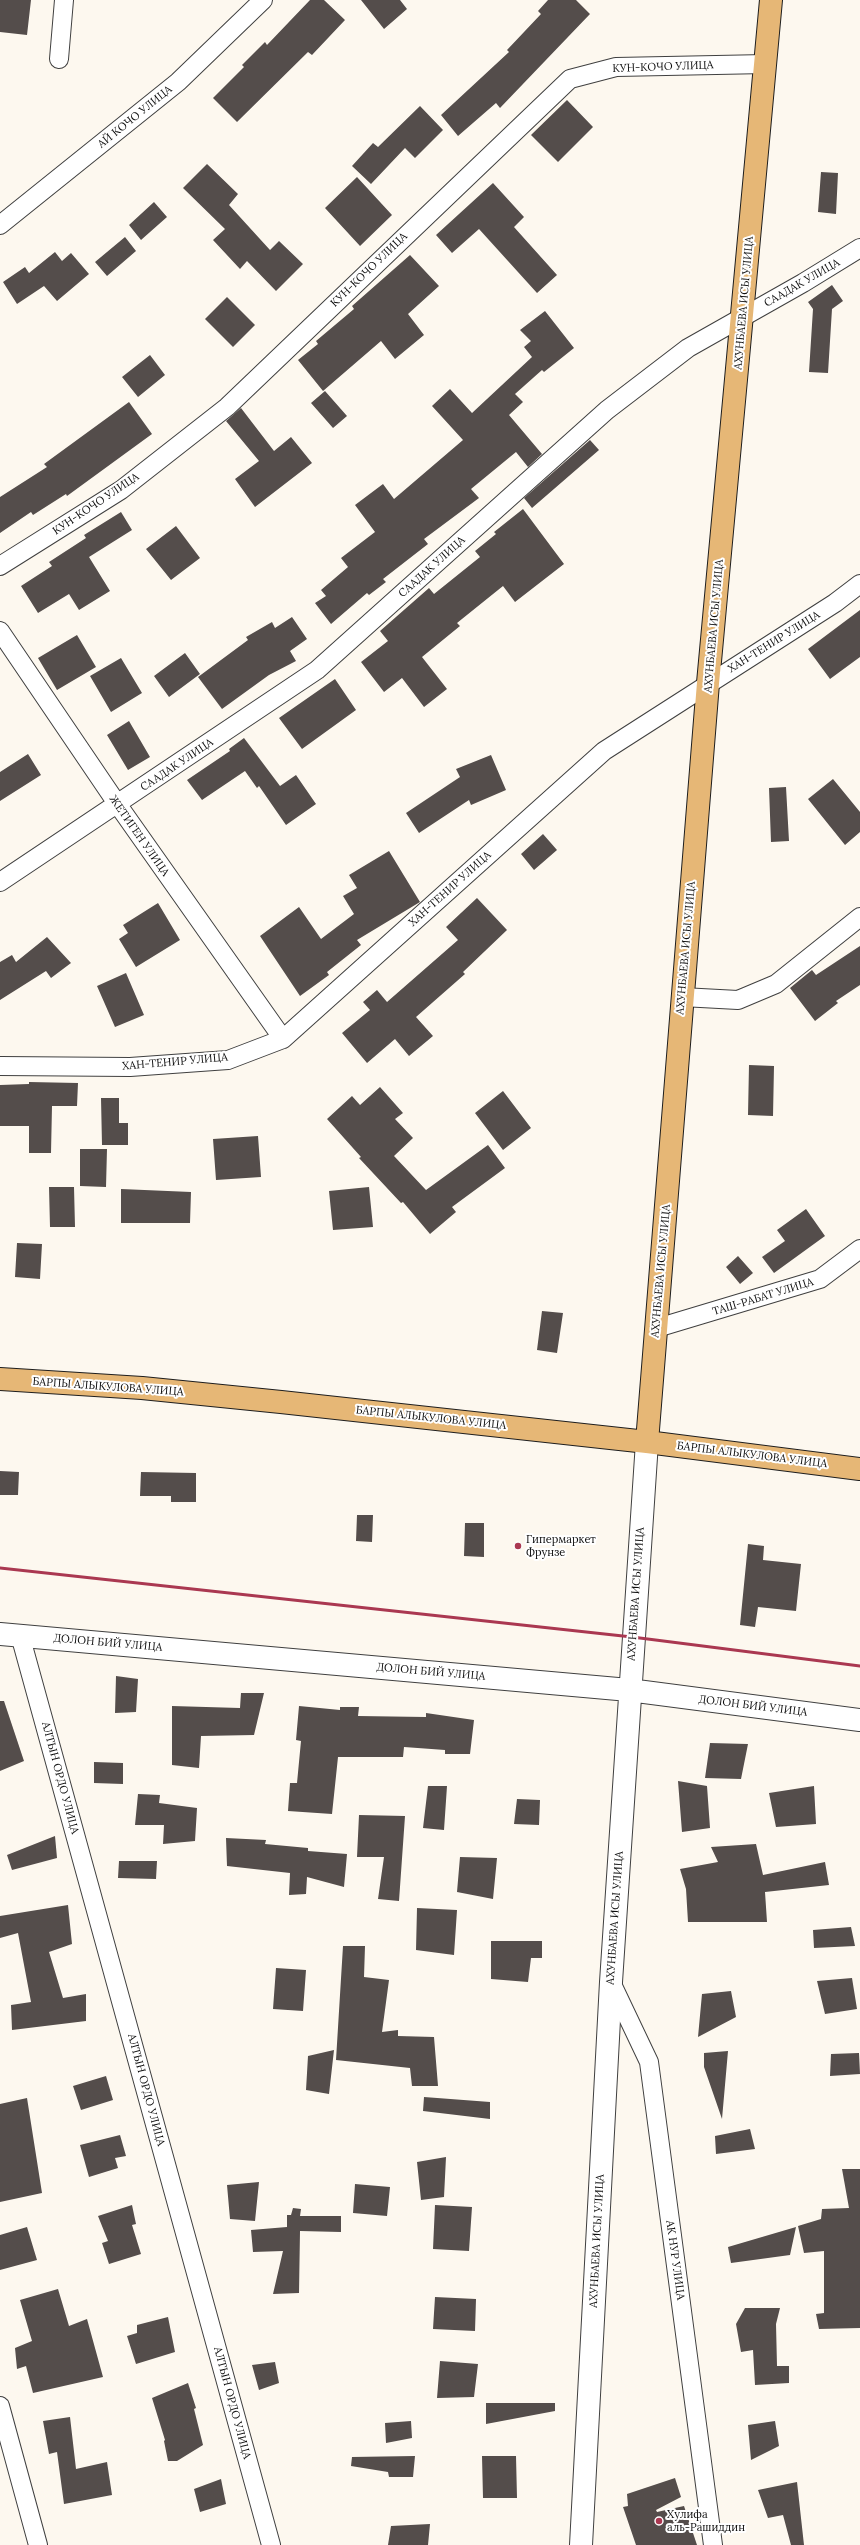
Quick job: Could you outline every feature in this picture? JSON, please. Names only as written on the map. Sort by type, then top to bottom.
[{"type":"main road","name":"АХУНБАЕВА ИСЫ УЛИЦА","points":[[647,1442],[708,683],[743,318],[771,0]]},
{"type":"main road","name":"БАРПЫ АЛЫКУЛОВА УЛИЦА","points":[[0,1379],[196,1393],[647,1442],[860,1469]]},
{"type":"street","points":[[59,59],[64,0]]},
{"type":"street","name":"АЙ КОЧО УЛИЦА","points":[[0,225],[178,82],[263,0]]},
{"type":"street","name":"КУН-КОЧО УЛИЦА","points":[[0,566],[121,490],[227,407],[570,79],[616,67],[766,64]]},
{"type":"street","name":"СААДАК УЛИЦА","points":[[0,882],[118,805],[316,670],[607,410],[688,348],[743,318],[860,248]]},
{"type":"street","name":"ХАН-ТЕНИР УЛИЦА","points":[[0,1066],[130,1067],[228,1060],[283,1039],[604,751],[835,603],[860,584]]},
{"type":"street","name":"ЖЕТИГЕН УЛИЦА","points":[[0,631],[118,805],[283,1039]]},
{"type":"street","points":[[682,997],[738,1000],[776,984],[860,917]]},
{"type":"street","name":"ТАШ-РАБАТ УЛИЦА","points":[[657,1328],[820,1279],[860,1248]]},
{"type":"street","name":"АХУНБАЕВА ИСЫ УЛИЦА","points":[[581,2545],[611,1982],[629,1690],[647,1442]]},
{"type":"street","name":"ДОЛОН БИЙ УЛИЦА","points":[[10,1635],[629,1690],[860,1720]]},
{"type":"street","name":"АЛТЫН ОРДО УЛИЦА","points":[[10,1635],[271,2545]]},
{"type":"street","name":"АК НУР УЛИЦА","points":[[611,1982],[649,2062],[713,2545]]},
{"type":"street","points":[[0,2406],[38,2545]]},
{"type":"building","points":[[0,0],[31,0],[27,35],[0,32]]},
{"type":"building","points":[[310,0],[324,0],[345,20],[312,55],[308,52],[237,122],[213,98],[244,67],[242,65],[265,42],[267,45]]},
{"type":"building","points":[[361,0],[400,0],[407,9],[384,29]]},
{"type":"building","points":[[548,0],[576,0],[590,14],[500,108],[496,103],[458,136],[441,115],[509,52],[507,50],[541,14],[538,11]]},
{"type":"building","points":[[567,100],[593,127],[558,162],[531,135]]},
{"type":"building","points":[[420,106],[443,130],[415,158],[405,148],[371,184],[352,166],[373,143],[378,147]]},
{"type":"building","points":[[207,164],[238,194],[229,205],[270,250],[279,241],[303,264],[276,291],[247,261],[240,269],[213,240],[225,229],[183,188]]},
{"type":"building","points":[[821,172],[838,173],[836,214],[818,212]]},
{"type":"building","points":[[357,177],[392,215],[360,246],[325,208]]},
{"type":"building","points":[[493,183],[524,217],[514,227],[557,275],[537,293],[479,229],[452,253],[436,235]]},
{"type":"building","points":[[154,202],[167,217],[141,240],[129,225]]},
{"type":"building","points":[[125,237],[136,251],[107,276],[95,262]]},
{"type":"building","points":[[55,252],[62,261],[71,253],[89,274],[57,301],[44,286],[17,304],[3,282],[25,267],[29,273]]},
{"type":"building","points":[[410,255],[439,286],[408,314],[424,335],[395,359],[381,341],[323,391],[298,360],[318,344],[316,341],[354,309],[352,306]]},
{"type":"building","points":[[832,285],[843,301],[832,309],[828,373],[809,372],[813,309],[808,302]]},
{"type":"building","points":[[227,297],[255,325],[233,347],[205,319]]},
{"type":"building","points":[[545,311],[574,348],[544,372],[542,370],[515,394],[523,402],[509,415],[542,454],[528,467],[516,452],[471,489],[479,498],[424,539],[428,544],[383,579],[386,582],[369,595],[367,593],[331,624],[315,603],[326,596],[321,590],[348,567],[341,558],[375,532],[355,505],[383,484],[394,499],[463,440],[432,406],[450,389],[472,413],[532,357],[524,347],[531,341],[520,330]]},
{"type":"building","points":[[150,355],[165,375],[138,397],[122,377]]},
{"type":"building","points":[[325,391],[347,416],[333,428],[311,403]]},
{"type":"building","points":[[129,402],[152,434],[67,496],[66,494],[33,515],[31,512],[0,533],[0,497],[47,467],[44,464]]},
{"type":"building","points":[[241,408],[274,451],[291,437],[312,463],[255,507],[235,479],[259,461],[226,421]]},
{"type":"building","points":[[590,440],[599,450],[532,508],[524,498]]},
{"type":"building","points":[[523,509],[564,564],[515,602],[503,586],[457,623],[460,626],[422,657],[447,689],[424,707],[402,678],[384,692],[361,662],[388,641],[380,631],[429,588],[434,594],[480,557],[475,551],[496,534],[494,532]]},
{"type":"building","points":[[121,512],[132,530],[89,557],[110,591],[79,610],[69,594],[38,613],[21,586],[52,566],[49,562],[86,538],[84,535]]},
{"type":"building","points":[[176,526],[200,558],[171,580],[146,549]]},
{"type":"building","points":[[860,610],[860,657],[830,679],[808,649]]},
{"type":"building","points":[[292,617],[307,639],[290,651],[296,661],[269,675],[222,709],[198,677],[248,640],[246,637],[272,622],[275,628]]},
{"type":"building","points":[[77,635],[96,667],[57,690],[38,658]]},
{"type":"building","points":[[185,653],[200,674],[169,697],[154,676]]},
{"type":"building","points":[[121,658],[142,693],[111,712],[90,676]]},
{"type":"building","points":[[335,679],[356,710],[302,749],[279,718]]},
{"type":"building","points":[[129,721],[150,757],[128,770],[107,735]]},
{"type":"building","points":[[244,738],[280,786],[296,775],[316,804],[286,825],[259,786],[257,788],[245,771],[202,800],[187,780],[230,751],[229,749]]},
{"type":"building","points":[[28,754],[41,775],[0,801],[0,772]]},
{"type":"building","points":[[491,755],[506,790],[471,805],[469,800],[419,833],[406,813],[460,777],[456,769]]},
{"type":"building","points":[[833,779],[860,812],[860,832],[845,845],[808,799]]},
{"type":"building","points":[[786,787],[789,841],[771,842],[769,788]]},
{"type":"building","points":[[543,834],[557,850],[534,870],[521,854]]},
{"type":"building","points":[[389,851],[420,902],[357,940],[361,945],[327,972],[329,975],[300,996],[260,936],[299,907],[321,939],[354,914],[343,896],[357,888],[349,875]]},
{"type":"building","points":[[477,898],[507,930],[463,972],[465,974],[416,1017],[433,1036],[409,1056],[395,1039],[367,1063],[342,1033],[370,1010],[363,1002],[377,990],[387,1002],[458,940],[446,927]]},
{"type":"building","points":[[158,903],[180,940],[136,967],[119,939],[128,933],[123,925]]},
{"type":"building","points":[[47,937],[71,963],[51,978],[46,971],[0,1000],[0,962],[12,955],[16,962]]},
{"type":"building","points":[[860,946],[860,985],[836,1001],[838,1003],[815,1021],[790,988],[812,970],[816,975]]},
{"type":"building","points":[[126,973],[144,1015],[115,1027],[97,986]]},
{"type":"building","points":[[749,1065],[774,1066],[773,1116],[748,1115]]},
{"type":"building","points":[[29,1082],[78,1083],[77,1106],[52,1106],[51,1153],[29,1153],[29,1126],[0,1126],[0,1085],[29,1084]]},
{"type":"building","points":[[380,1087],[403,1113],[395,1119],[413,1138],[394,1156],[426,1190],[488,1145],[505,1168],[452,1207],[456,1212],[430,1234],[403,1202],[401,1203],[359,1158],[361,1157],[327,1119],[352,1096],[360,1105]]},
{"type":"building","points":[[503,1091],[531,1128],[503,1150],[475,1113]]},
{"type":"building","points":[[101,1098],[119,1098],[119,1123],[128,1123],[128,1145],[102,1145]]},
{"type":"building","points":[[258,1136],[261,1177],[216,1180],[213,1139]]},
{"type":"building","points":[[80,1149],[107,1149],[106,1187],[80,1186]]},
{"type":"building","points":[[49,1187],[74,1187],[75,1227],[50,1227]]},
{"type":"building","points":[[369,1187],[373,1227],[333,1230],[329,1191]]},
{"type":"building","points":[[121,1189],[191,1192],[190,1223],[121,1223]]},
{"type":"building","points":[[806,1209],[825,1236],[774,1273],[762,1257],[785,1241],[777,1230]]},
{"type":"building","points":[[17,1243],[42,1244],[40,1279],[15,1277]]},
{"type":"building","points":[[738,1256],[753,1273],[740,1284],[726,1267]]},
{"type":"building","points":[[542,1311],[563,1313],[557,1353],[537,1350]]},
{"type":"building","points":[[0,1471],[19,1472],[18,1495],[0,1495]]},
{"type":"building","points":[[141,1472],[196,1473],[196,1502],[171,1502],[171,1496],[140,1496]]},
{"type":"building","points":[[357,1515],[373,1515],[372,1542],[356,1541]]},
{"type":"building","points":[[465,1523],[484,1523],[484,1557],[464,1556]]},
{"type":"building","points":[[748,1544],[764,1546],[763,1560],[801,1564],[796,1611],[758,1607],[755,1627],[740,1625]]},
{"type":"building","points":[[116,1676],[138,1679],[136,1712],[115,1713]]},
{"type":"building","points":[[241,1693],[264,1693],[254,1735],[201,1736],[199,1768],[172,1765],[172,1706],[240,1708]]},
{"type":"building","points":[[0,1701],[4,1701],[24,1761],[0,1771]]},
{"type":"building","points":[[299,1706],[340,1710],[340,1707],[359,1707],[358,1716],[426,1717],[426,1713],[474,1720],[470,1754],[445,1754],[445,1750],[404,1747],[403,1757],[338,1757],[332,1814],[288,1811],[290,1783],[297,1783],[301,1741],[296,1740]]},
{"type":"building","points":[[710,1743],[748,1744],[741,1779],[705,1778]]},
{"type":"building","points":[[94,1762],[123,1763],[123,1784],[94,1783]]},
{"type":"building","points":[[678,1781],[707,1786],[710,1828],[682,1832]]},
{"type":"building","points":[[428,1786],[447,1786],[444,1830],[423,1828]]},
{"type":"building","points":[[814,1786],[816,1824],[776,1827],[769,1793]]},
{"type":"building","points":[[138,1794],[160,1795],[159,1803],[197,1808],[195,1841],[163,1844],[164,1825],[135,1825]]},
{"type":"building","points":[[517,1799],[540,1800],[539,1825],[514,1824]]},
{"type":"building","points":[[359,1815],[405,1816],[399,1901],[378,1899],[384,1857],[357,1857]]},
{"type":"building","points":[[55,1836],[57,1858],[12,1870],[7,1855]]},
{"type":"building","points":[[226,1838],[266,1840],[265,1844],[308,1848],[308,1851],[347,1854],[344,1887],[307,1877],[306,1894],[289,1895],[290,1873],[227,1866]]},
{"type":"building","points":[[756,1844],[763,1875],[825,1862],[829,1885],[765,1892],[767,1922],[688,1922],[686,1889],[680,1869],[718,1862],[711,1847]]},
{"type":"building","points":[[460,1857],[497,1858],[493,1899],[457,1892]]},
{"type":"building","points":[[119,1861],[157,1861],[156,1879],[118,1878]]},
{"type":"building","points":[[68,1905],[72,1944],[49,1952],[63,1998],[86,1994],[86,2021],[12,2030],[11,2005],[31,2002],[18,1933],[0,1938],[0,1916]]},
{"type":"building","points":[[417,1908],[457,1910],[454,1955],[416,1950]]},
{"type":"building","points":[[851,1927],[855,1946],[814,1948],[813,1930]]},
{"type":"building","points":[[491,1941],[542,1941],[542,1958],[531,1958],[528,1982],[491,1979]]},
{"type":"building","points":[[343,1946],[365,1946],[364,1977],[389,1980],[382,2032],[398,2030],[398,2036],[434,2037],[438,2086],[412,2086],[410,2068],[336,2060]]},
{"type":"building","points":[[276,1968],[306,1970],[303,2011],[273,2009]]},
{"type":"building","points":[[852,1978],[857,2009],[825,2014],[817,1981]]},
{"type":"building","points":[[731,1991],[736,2017],[698,2037],[702,1994]]},
{"type":"building","points":[[334,2050],[329,2094],[306,2090],[308,2056]]},
{"type":"building","points":[[728,2051],[722,2119],[704,2067],[704,2053]]},
{"type":"building","points":[[859,2053],[860,2074],[830,2076],[831,2054]]},
{"type":"building","points":[[106,2076],[113,2100],[81,2110],[73,2086]]},
{"type":"building","points":[[424,2097],[490,2102],[490,2119],[423,2111]]},
{"type":"building","points":[[27,2098],[42,2193],[0,2202],[0,2104]]},
{"type":"building","points":[[750,2129],[755,2149],[716,2154],[715,2136]]},
{"type":"building","points":[[120,2135],[126,2156],[115,2158],[118,2168],[89,2177],[80,2145]]},
{"type":"building","points":[[446,2157],[444,2197],[421,2200],[417,2162]]},
{"type":"building","points":[[842,2169],[860,2169],[860,2328],[819,2329],[816,2314],[824,2313],[824,2251],[804,2253],[798,2226],[821,2219],[822,2209],[849,2208]]},
{"type":"building","points":[[259,2182],[255,2221],[230,2219],[227,2185]]},
{"type":"building","points":[[355,2184],[390,2187],[387,2216],[353,2213]]},
{"type":"building","points":[[132,2205],[136,2224],[132,2225],[141,2254],[109,2264],[102,2243],[108,2241],[98,2216]]},
{"type":"building","points":[[435,2205],[472,2207],[469,2251],[433,2249]]},
{"type":"building","points":[[293,2208],[301,2209],[300,2216],[341,2216],[341,2232],[300,2231],[299,2293],[273,2294],[283,2251],[253,2252],[251,2230],[287,2227],[287,2215],[291,2215]]},
{"type":"building","points":[[27,2227],[37,2260],[0,2270],[0,2235]]},
{"type":"building","points":[[796,2227],[790,2255],[731,2263],[728,2247]]},
{"type":"building","points":[[58,2289],[69,2326],[87,2319],[103,2377],[33,2393],[26,2366],[17,2369],[15,2348],[32,2341],[20,2300]]},
{"type":"building","points":[[435,2297],[476,2299],[475,2331],[433,2329]]},
{"type":"building","points":[[745,2308],[780,2308],[776,2324],[777,2366],[789,2366],[789,2383],[755,2385],[753,2350],[741,2352],[736,2324]]},
{"type":"building","points":[[168,2317],[175,2352],[136,2364],[127,2336],[137,2333],[137,2325]]},
{"type":"building","points":[[440,2361],[478,2364],[474,2397],[437,2398]]},
{"type":"building","points":[[275,2362],[279,2383],[259,2390],[252,2365]]},
{"type":"building","points":[[188,2383],[196,2408],[194,2409],[203,2445],[177,2461],[168,2461],[165,2440],[152,2398]]},
{"type":"building","points":[[486,2403],[555,2403],[555,2411],[486,2424]]},
{"type":"building","points":[[70,2417],[76,2469],[107,2462],[112,2495],[64,2504],[57,2452],[49,2454],[43,2421]]},
{"type":"building","points":[[411,2421],[412,2438],[386,2443],[385,2423]]},
{"type":"building","points":[[775,2421],[779,2446],[751,2460],[748,2425]]},
{"type":"building","points":[[415,2456],[413,2477],[389,2477],[388,2472],[351,2466],[352,2457]]},
{"type":"building","points":[[482,2456],[516,2456],[517,2498],[483,2498]]},
{"type":"building","name":"Хулифа аль-Рашиддин","points":[[675,2478],[681,2497],[656,2510],[657,2512],[684,2506],[697,2545],[636,2545],[623,2507],[628,2506],[627,2494]]},
{"type":"building","points":[[221,2479],[226,2504],[200,2512],[194,2489]]},
{"type":"building","points":[[797,2482],[804,2545],[791,2545],[783,2515],[768,2518],[758,2490]]},
{"type":"building","points":[[430,2524],[428,2545],[388,2545],[391,2526]]},
{"type":"railway","points":[[0,1568],[632,1637],[860,1666]]},
{"type":"place","name":"Гипермаркет Фрунзе","points":[[518,1546]]},
{"type":"place","name":"Хулифа аль-Рашиддин","points":[[659,2521]]}]
